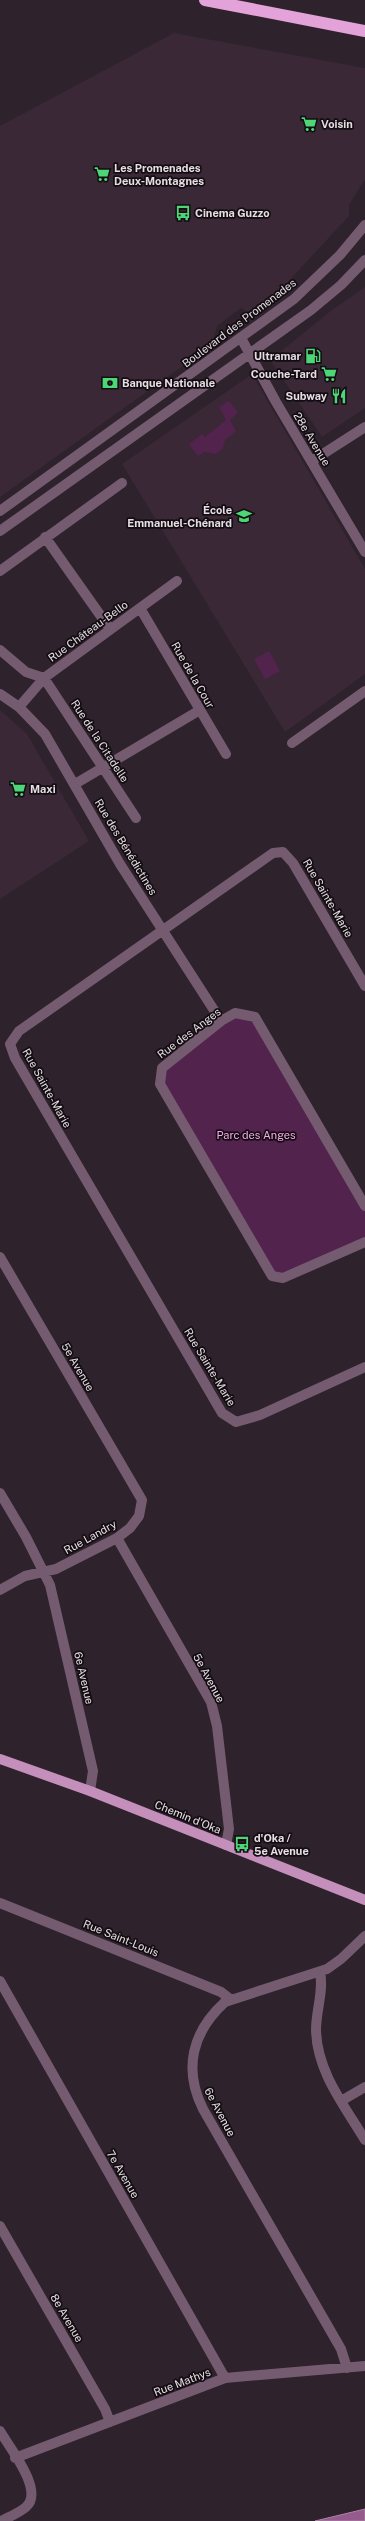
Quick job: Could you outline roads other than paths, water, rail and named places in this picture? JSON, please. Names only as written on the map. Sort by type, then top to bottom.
[{"type":"highway","points":[[205,0],[365,31]]},
{"type":"main road","name":"Chemin d'Oka","points":[[0,1759],[90,1791],[365,1900]]},
{"type":"street","name":"Boulevard des Promenades","points":[[0,511],[294,299],[340,255],[365,226]]},
{"type":"street","points":[[0,531],[322,302],[365,260]]},
{"type":"street","name":"28e Avenue","points":[[241,338],[365,552]]},
{"type":"street","points":[[312,461],[365,426]]},
{"type":"street","points":[[0,571],[45,537],[122,483]]},
{"type":"street","points":[[45,537],[110,629]]},
{"type":"street","name":"Rue Château-Bello","points":[[19,707],[44,678],[177,581]]},
{"type":"street","name":"Rue de la Cour","points":[[140,608],[226,754]]},
{"type":"street","points":[[0,650],[26,672],[44,678]]},
{"type":"street","name":"Rue de la Citadelle","points":[[44,678],[136,818]]},
{"type":"street","points":[[292,743],[365,691]]},
{"type":"street","name":"Rue des Bénédictines","points":[[0,694],[19,707],[45,734],[120,864],[162,931],[222,1021]]},
{"type":"street","points":[[75,784],[200,710]]},
{"type":"street","name":"Rue Sainte-Marie","points":[[365,986],[293,863],[283,852],[273,853],[19,1031],[10,1044],[15,1058],[222,1413],[236,1422],[260,1415],[365,1367]]},
{"type":"street","name":"Rue des Anges","points":[[365,1206],[254,1017],[235,1013],[222,1021],[162,1068],[160,1084],[272,1276],[284,1278],[365,1242]]},
{"type":"street","name":"5e Avenue","points":[[0,1257],[136,1490]]},
{"type":"street","name":"Rue Landry","points":[[43,1571],[56,1569],[117,1538],[130,1528],[140,1516],[142,1500],[136,1490]]},
{"type":"street","name":"6e Avenue","points":[[0,1493],[50,1585],[93,1771],[90,1791]]},
{"type":"street","name":"5e Avenue","points":[[117,1538],[211,1702],[217,1726],[229,1829],[226,1845]]},
{"type":"street","points":[[0,1590],[26,1576],[43,1571]]},
{"type":"street","name":"Rue Saint-Louis","points":[[0,1903],[222,1992],[230,1999]]},
{"type":"street","name":"6e Avenue","points":[[347,2368],[342,2349],[202,2109],[195,2092],[191,2068],[197,2042],[213,2015],[230,1999],[320,1972],[341,1959],[365,1936]]},
{"type":"street","points":[[320,1972],[321,1984],[316,2017],[317,2046],[324,2072],[365,2140]]},
{"type":"street","name":"7e Avenue","points":[[0,1981],[225,2378]]},
{"type":"street","points":[[341,2101],[365,2087]]},
{"type":"street","name":"8e Avenue","points":[[0,2226],[105,2409],[110,2422]]},
{"type":"street","name":"Rue Mathys","points":[[16,2458],[225,2378],[365,2366]]},
{"type":"street","points":[[0,2431],[30,2481],[32,2494],[26,2507],[1,2521]]},
{"type":"place","name":"Voisin","points":[[309,124]]},
{"type":"place","name":"Les Promenades Deux-Montagnes","points":[[102,174]]},
{"type":"place","name":"Cinema Guzzo","points":[[183,213]]},
{"type":"place","name":"Ultramar","points":[[313,356]]},
{"type":"place","name":"Couche-Tard","points":[[329,374]]},
{"type":"place","name":"Banque Nationale","points":[[110,383]]},
{"type":"place","name":"Subway","points":[[339,396]]},
{"type":"place","name":"École Emmanuel-Chénard","points":[[244,516]]},
{"type":"place","name":"Maxi","points":[[18,789]]},
{"type":"place","name":"d'Oka / 5e Avenue","points":[[242,1844]]},
{"type":"park label","name":"Parc des Anges","points":[[256,1135]]}]
